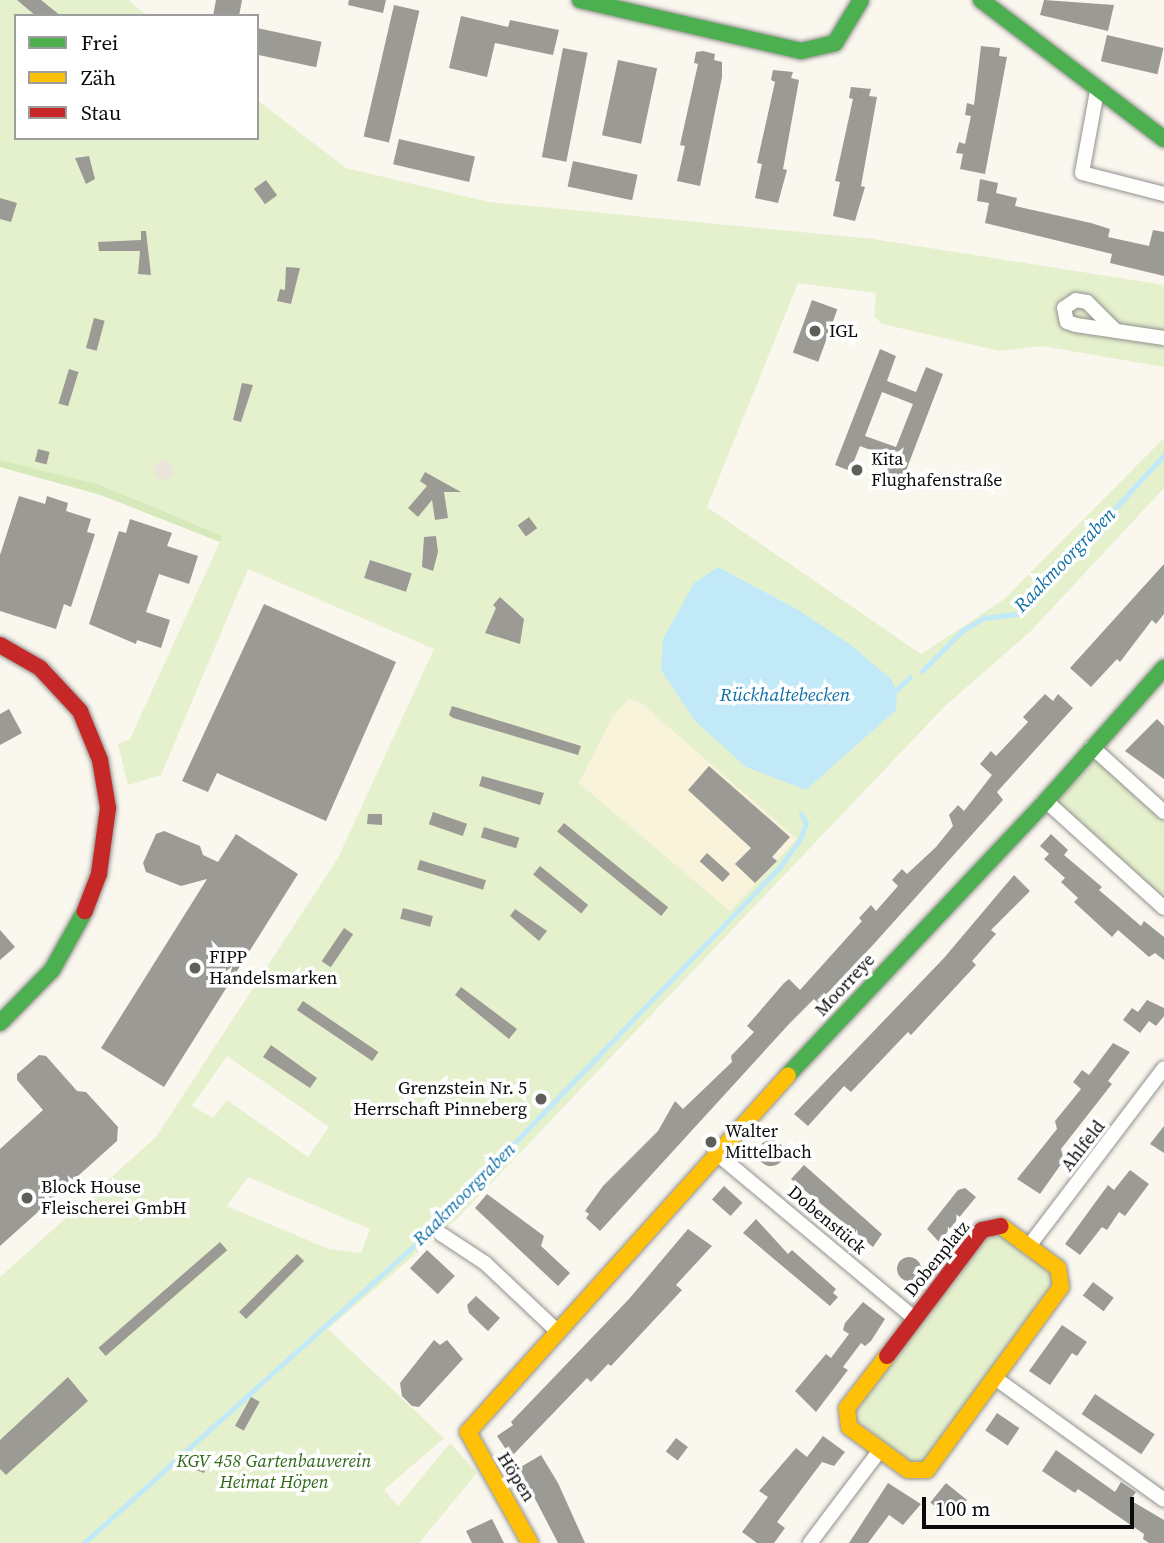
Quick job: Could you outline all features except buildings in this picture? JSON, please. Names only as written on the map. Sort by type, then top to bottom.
[{"type":"street","points":[[580,0],[801,51],[835,43],[861,0]]},
{"type":"street","points":[[981,0],[1097,91],[1164,139]]},
{"type":"street","points":[[1097,91],[1082,173],[1164,194]]},
{"type":"street","points":[[1116,331],[1164,338]]},
{"type":"street","points":[[0,645],[40,668],[80,710],[100,760],[108,819],[99,874],[75,935],[52,970],[0,1023]]},
{"type":"street","name":"Moorreye","points":[[468,1432],[555,1329],[715,1152],[1046,801],[1164,668]]},
{"type":"street","points":[[1092,747],[1164,812]]},
{"type":"street","points":[[1046,801],[1164,908]]},
{"type":"street","name":"Ahlfeld","points":[[1029,1246],[1164,1068]]},
{"type":"street","name":"Dobenstück","points":[[715,1152],[914,1318]]},
{"type":"street","name":"Dobenplatz","points":[[1001,1226],[1029,1246],[1058,1268],[1061,1287],[927,1469],[908,1470],[849,1427],[847,1408],[982,1230],[1001,1226]]},
{"type":"street","points":[[441,1234],[485,1263],[555,1329]]},
{"type":"street","points":[[995,1378],[1164,1500]]},
{"type":"street","name":"Höpen","points":[[468,1432],[530,1543]]},
{"type":"street","points":[[810,1543],[880,1450]]},
{"type":"shaded area","points":[[160,460],[168,460],[174,470],[168,480],[160,480],[154,474],[154,466]]},
{"type":"shaded area","points":[[629,699],[641,703],[798,839],[730,911],[579,783],[613,716]]},
{"type":"green space","name":"KGV 458 Gartenbauverein Heimat Höpen","points":[[0,0],[128,0],[146,14],[14,14],[14,140],[259,140],[259,102],[346,168],[489,202],[873,239],[1164,285],[1164,367],[1042,346],[1000,351],[882,324],[874,316],[876,293],[798,283],[707,507],[921,654],[1003,600],[1164,438],[1164,488],[1029,633],[946,705],[458,1218],[328,1329],[444,1438],[384,1490],[398,1506],[450,1443],[477,1473],[419,1543],[0,1543],[0,1277],[156,1137],[338,858],[434,649],[248,569],[161,775],[128,785],[118,744],[130,739],[220,542],[101,495],[0,467]],"holes":[[[718,567],[797,609],[806,790],[779,779]],[[629,699],[641,703],[797,839],[730,911],[579,783],[613,716]],[[227,1056],[329,1127],[308,1157],[227,1100],[213,1118],[192,1106]],[[248,1177],[370,1229],[361,1253],[329,1249],[227,1206]]]},
{"type":"green space","points":[[0,460],[100,485],[222,536],[220,542],[101,495],[0,467]]},
{"type":"green space","points":[[1097,760],[1164,820],[1164,900],[1055,804]]},
{"type":"green space","points":[[996,1230],[1056,1274],[1057,1283],[921,1467],[914,1467],[852,1415],[988,1232]]},
{"type":"water","name":"Rückhaltebecken","points":[[718,567],[797,609],[851,645],[891,679],[897,692],[896,710],[806,790],[746,767],[695,721],[661,670],[663,639],[694,583]]},
{"type":"waterway","name":"Raakmoorgraben","points":[[922,671],[962,631],[984,618],[1018,614],[1164,455]]},
{"type":"waterway","name":"Raakmoorgraben","points":[[893,693],[910,677]]},
{"type":"waterway","name":"Raakmoorgraben","points":[[84,1543],[428,1233],[779,868],[800,839],[806,823],[801,814]]},
{"type":"traffic: fast","points":[[580,0],[801,51],[835,43],[861,0]]},
{"type":"traffic: fast","points":[[981,0],[1164,139]]},
{"type":"traffic: fast","points":[[788,1075],[1046,801],[1164,668]]},
{"type":"traffic: fast","points":[[0,1023],[52,970],[85,911]]},
{"type":"traffic: slow","points":[[530,1543],[468,1432],[788,1075]]},
{"type":"traffic: slow","points":[[887,1356],[847,1408],[849,1427],[908,1470],[927,1470],[1061,1287],[1058,1268],[1001,1226]]},
{"type":"traffic: jam","points":[[0,645],[40,668],[80,711],[100,760],[108,808],[99,874],[85,911]]},
{"type":"traffic: jam","points":[[887,1356],[982,1230],[1001,1226]]},
{"type":"place","name":"IGL","points":[[815,331]]},
{"type":"place","name":"Kita Flughafenstraße","points":[[857,470]]},
{"type":"place","name":"FIPP Handelsmarken","points":[[195,968]]},
{"type":"place","name":"Grenzstein Nr. 5 Herrschaft Pinneberg","points":[[541,1099]]},
{"type":"place","name":"Walter Mittelbach","points":[[711,1142]]},
{"type":"place","name":"Block House Fleischerei GmbH","points":[[27,1198]]}]
